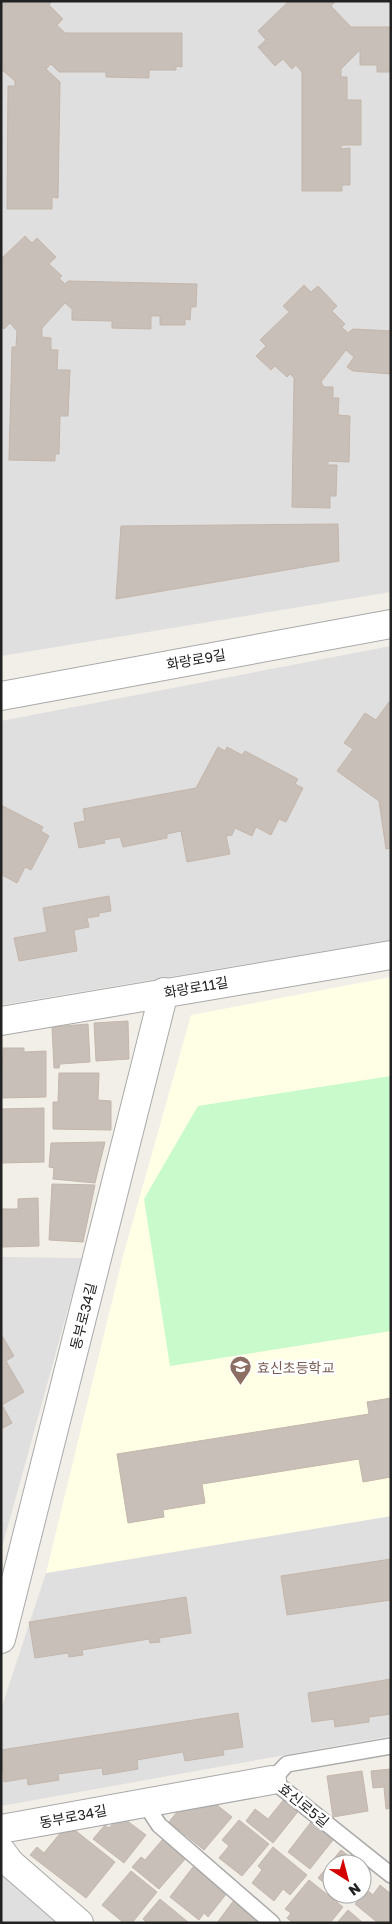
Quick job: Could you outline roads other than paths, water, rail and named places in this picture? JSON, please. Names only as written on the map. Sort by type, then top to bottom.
[{"type":"street","name":"화랑로9길","points":[[1,696],[391,624]]},
{"type":"street","name":"화랑로11길","points":[[1,1021],[391,955]]},
{"type":"street","name":"동부로34길","points":[[1,1639],[164,992]]},
{"type":"street","name":"효신로5길","points":[[144,1802],[272,1780]]},
{"type":"street","name":"동부로34길","points":[[1,1829],[144,1802]]},
{"type":"street","points":[[1,1851],[10,1863],[79,1923]]},
{"type":"lane","points":[[272,1780],[287,1764],[391,1746]]},
{"type":"lane","name":"효신로5길","points":[[272,1780],[391,1875]]},
{"type":"lane","points":[[144,1802],[159,1825],[272,1923]]},
{"type":"place","name":"효신초등학교","points":[[241,1386]]}]
